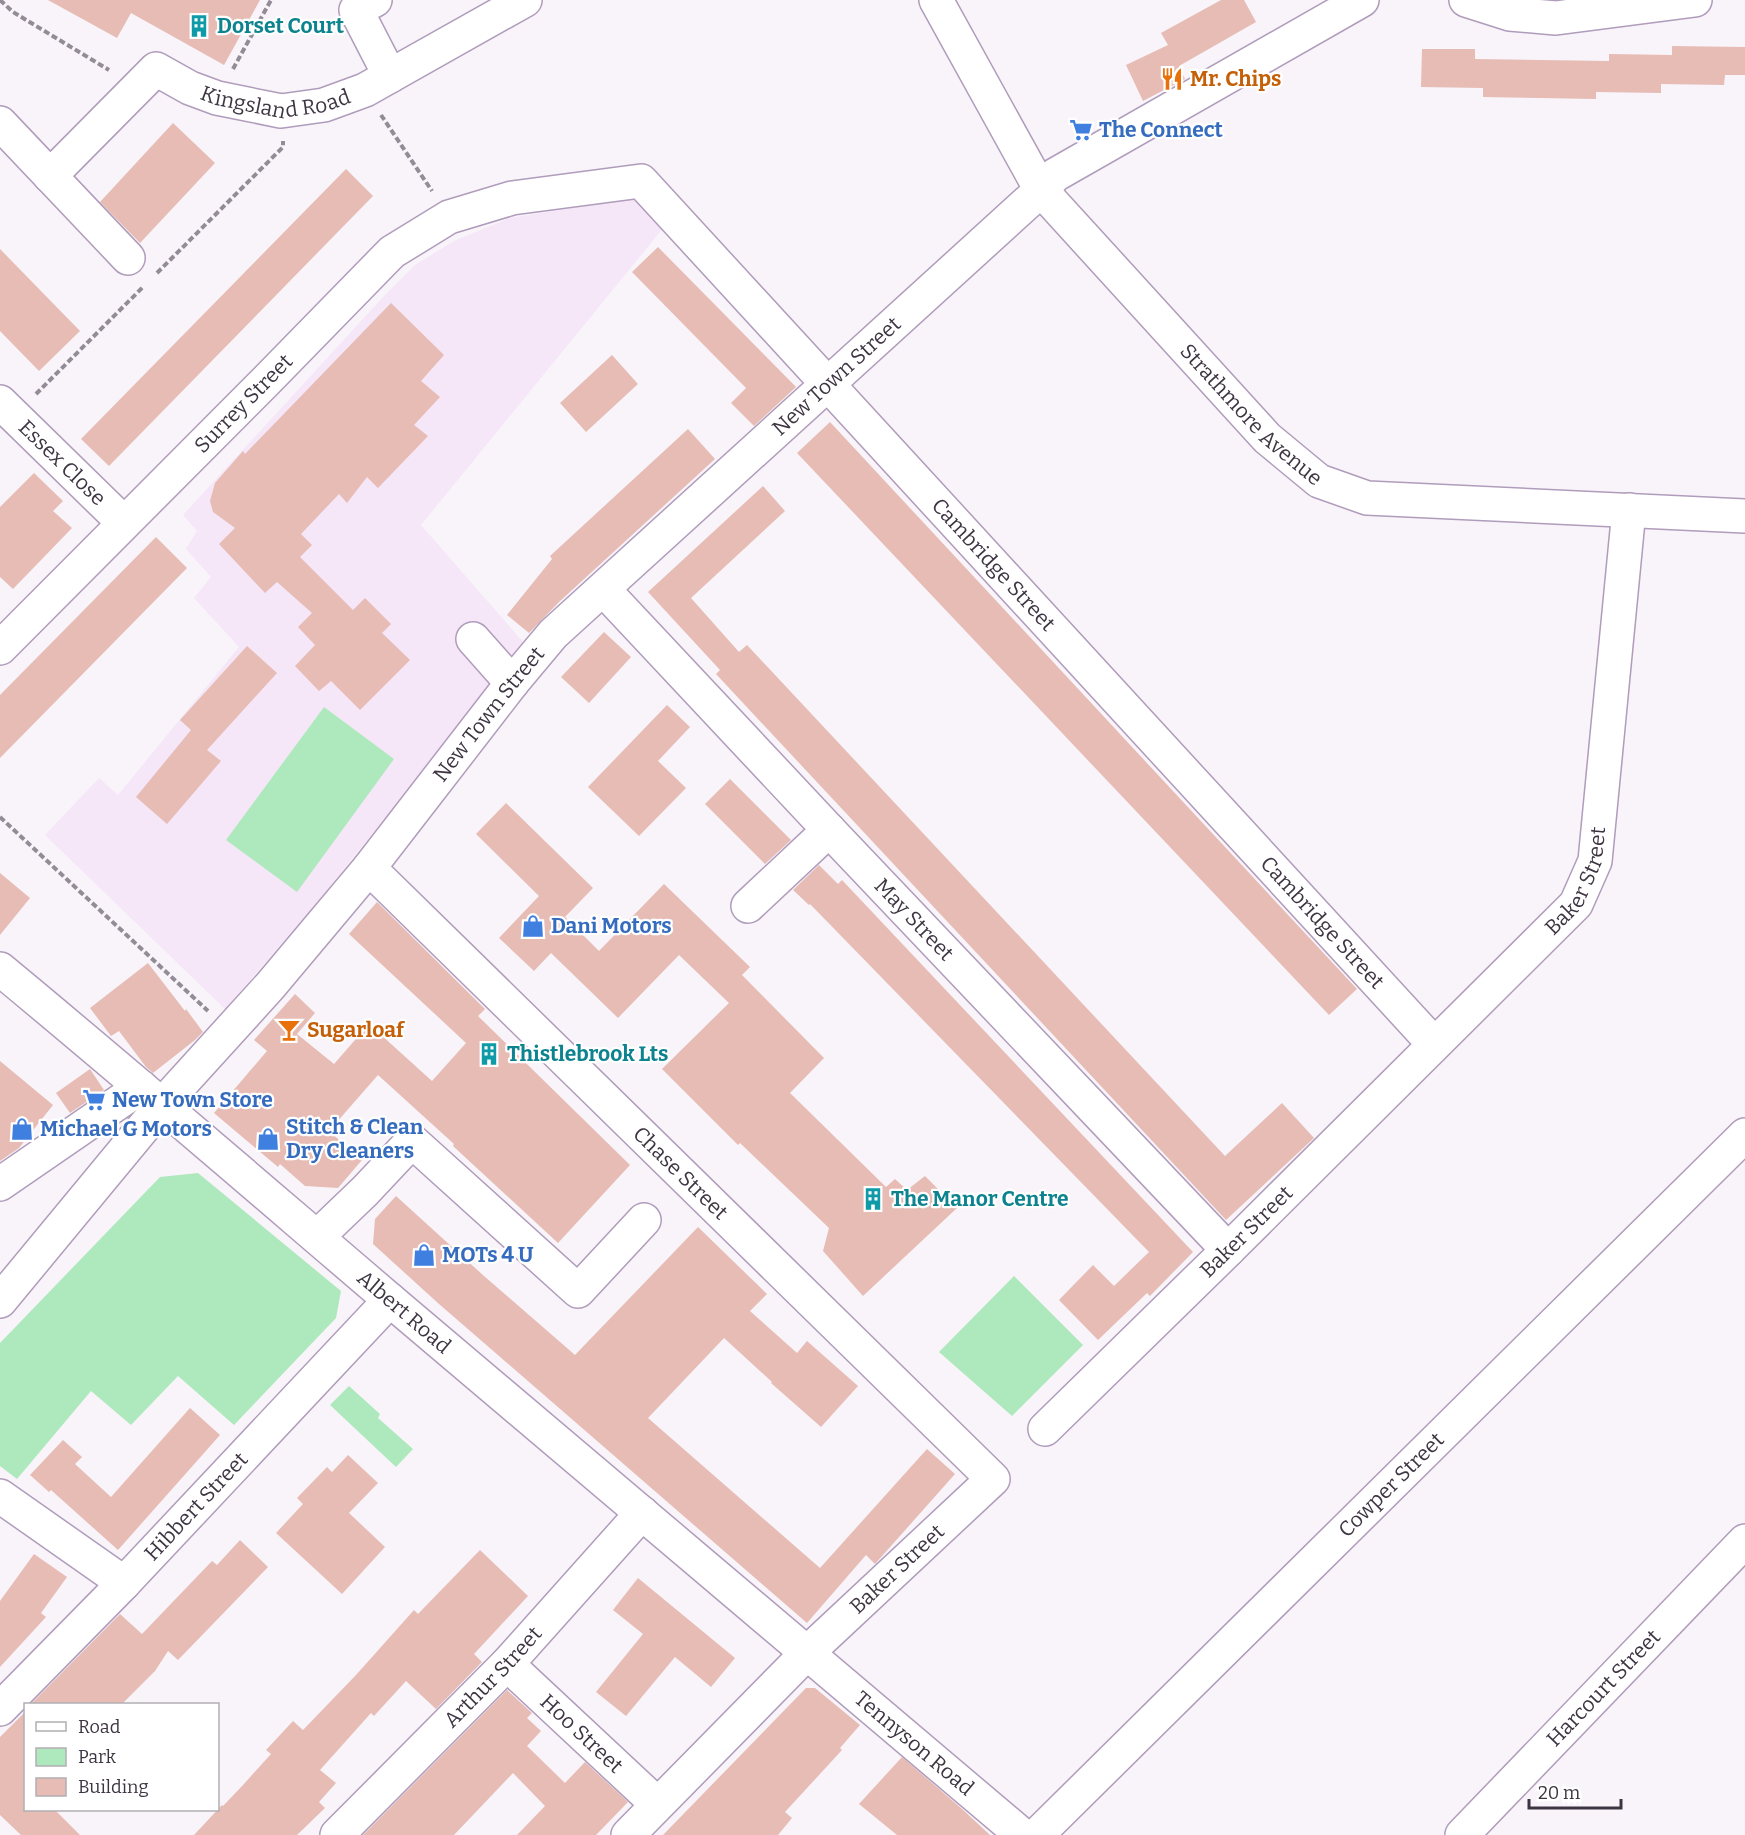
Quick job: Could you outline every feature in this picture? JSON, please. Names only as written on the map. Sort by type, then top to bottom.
[{"type":"street","points":[[375,0],[356,10],[378,83]]},
{"type":"street","name":"Kingsland Road","points":[[50,176],[156,69],[190,88],[217,98],[282,111],[324,105],[378,83],[525,0]]},
{"type":"street","name":"Strathmore Avenue","points":[[936,0],[1041,190],[1267,438],[1319,481],[1367,498],[1745,516]]},
{"type":"street","name":"New Town Street","points":[[0,1301],[152,1096],[229,1031],[270,986],[369,868],[512,683],[553,634],[828,385],[1055,175],[1362,0]]},
{"type":"street","points":[[1466,0],[1510,14],[1556,18],[1695,0]]},
{"type":"street","points":[[0,123],[128,258]]},
{"type":"street","name":"Cambridge Street","points":[[512,198],[641,181],[1434,1044]]},
{"type":"street","name":"Surrey Street","points":[[0,648],[392,252],[449,217],[512,198]]},
{"type":"street","name":"Essex Close","points":[[0,402],[124,523]]},
{"type":"street","name":"Baker Street","points":[[1044,1429],[1228,1250],[1576,904],[1595,861],[1629,510]]},
{"type":"street","name":"May Street","points":[[603,589],[1228,1250]]},
{"type":"street","points":[[474,639],[512,683]]},
{"type":"street","points":[[748,906],[829,830]]},
{"type":"street","name":"Chase Street","points":[[369,868],[993,1479]]},
{"type":"street","name":"Albert Road","points":[[0,969],[808,1652]]},
{"type":"street","points":[[0,1184],[152,1096]]},
{"type":"street","name":"Cowper Street","points":[[1037,1835],[1745,1135]]},
{"type":"street","points":[[317,1237],[412,1141],[578,1291],[644,1220]]},
{"type":"street","name":"Hibbert Street","points":[[0,1709],[124,1583],[390,1300]]},
{"type":"street","name":"Baker Street","points":[[628,1835],[808,1652],[993,1479]]},
{"type":"street","points":[[0,1496],[124,1583]]},
{"type":"street","name":"Arthur Street","points":[[337,1835],[507,1664],[642,1513]]},
{"type":"street","name":"Harcourt Street","points":[[1462,1835],[1745,1541]]},
{"type":"street","name":"Tennyson Road","points":[[808,1652],[1022,1835]]},
{"type":"street","name":"Hoo Street","points":[[507,1664],[657,1804]]},
{"type":"path","points":[[0,0],[13,12],[138,87]]},
{"type":"path","points":[[217,98],[271,0]]},
{"type":"path","points":[[378,83],[449,217]]},
{"type":"path","points":[[0,817],[229,1031]]},
{"type":"shaded area","points":[[636,198],[664,227],[421,525],[523,642],[443,746],[308,913],[225,1009],[45,835],[99,778],[118,795],[239,647],[194,598],[211,577],[186,549],[197,531],[183,515],[415,265],[454,241],[510,218]]},
{"type":"green space","points":[[324,707],[394,759],[297,892],[226,840]]},
{"type":"green space","points":[[198,1173],[341,1291],[336,1318],[234,1425],[178,1376],[131,1425],[91,1391],[17,1479],[0,1466],[0,1343],[160,1177]]},
{"type":"green space","points":[[1014,1276],[1083,1345],[1012,1416],[939,1352]]},
{"type":"green space","points":[[349,1386],[380,1414],[378,1418],[413,1449],[396,1467],[330,1405]]},
{"type":"building","name":"Dorset Court","points":[[48,0],[260,0],[224,65],[131,13],[117,38]]},
{"type":"building","points":[[1221,0],[1244,0],[1256,22],[1179,66],[1185,79],[1143,101],[1126,65],[1168,45],[1161,33]]},
{"type":"building","points":[[1672,46],[1745,47],[1745,75],[1725,75],[1724,85],[1661,84],[1661,93],[1596,92],[1596,99],[1483,97],[1483,88],[1421,87],[1422,49],[1475,49],[1475,59],[1609,61],[1609,54],[1672,55]]},
{"type":"building","points":[[173,123],[215,163],[140,243],[100,202]]},
{"type":"building","points":[[346,169],[373,196],[109,466],[81,439]]},
{"type":"building","points":[[658,247],[796,387],[754,426],[731,403],[746,388],[632,272]]},
{"type":"building","points":[[0,249],[80,331],[39,371],[0,331]]},
{"type":"building","points":[[391,303],[444,355],[421,381],[440,397],[414,425],[428,436],[378,488],[367,477],[347,503],[339,494],[301,534],[312,545],[300,557],[353,610],[365,598],[391,624],[382,633],[410,660],[360,710],[331,681],[319,691],[295,666],[315,645],[298,627],[312,613],[277,582],[265,593],[219,544],[235,528],[213,512],[210,501],[215,483],[243,451],[245,454]]},
{"type":"building","points":[[612,355],[638,384],[586,432],[560,403]]},
{"type":"building","points":[[830,422],[1357,989],[1329,1015],[797,453]]},
{"type":"building","points":[[688,429],[715,459],[559,602],[529,633],[507,615],[552,559],[550,556]]},
{"type":"building","points":[[34,473],[63,501],[53,511],[72,528],[13,589],[0,577],[0,507]]},
{"type":"building","points":[[763,486],[785,511],[691,598],[739,652],[747,645],[1225,1156],[1282,1103],[1314,1138],[1226,1220],[716,674],[720,670],[648,592]]},
{"type":"building","points":[[156,537],[187,568],[0,758],[0,695]]},
{"type":"building","points":[[604,632],[631,657],[589,703],[561,677]]},
{"type":"building","points":[[247,646],[277,673],[207,750],[221,761],[167,824],[136,797],[191,730],[180,720]]},
{"type":"building","points":[[667,705],[690,727],[658,761],[686,788],[639,836],[588,787]]},
{"type":"building","points":[[730,779],[791,840],[765,864],[705,804]]},
{"type":"building","points":[[506,803],[593,888],[565,917],[599,951],[664,884],[750,967],[742,975],[824,1058],[790,1093],[886,1187],[895,1179],[907,1190],[925,1176],[957,1208],[863,1296],[823,1251],[829,1228],[740,1143],[738,1145],[662,1069],[729,1003],[679,955],[618,1018],[551,953],[534,971],[499,938],[539,896],[476,834]]},
{"type":"building","points":[[819,865],[838,884],[842,880],[1193,1252],[1150,1296],[1147,1293],[1098,1340],[1059,1300],[1093,1265],[1114,1286],[1149,1252],[810,904],[793,890]]},
{"type":"building","points":[[0,873],[30,898],[0,935]]},
{"type":"building","points":[[377,902],[485,1009],[478,1016],[630,1165],[558,1243],[378,1075],[329,1131],[362,1160],[338,1188],[305,1186],[280,1164],[278,1167],[214,1113],[267,1051],[254,1040],[295,994],[315,1013],[297,1034],[334,1064],[369,1024],[432,1081],[466,1043],[349,934]]},
{"type":"building","points":[[148,963],[203,1032],[153,1073],[119,1031],[111,1036],[90,1008]]},
{"type":"building","points":[[0,1061],[53,1105],[19,1148],[0,1161]]},
{"type":"building","points":[[90,1069],[104,1090],[70,1113],[56,1093]]},
{"type":"building","points":[[396,1196],[575,1355],[698,1227],[767,1294],[750,1311],[797,1353],[807,1341],[858,1386],[821,1427],[724,1338],[648,1418],[820,1568],[927,1449],[955,1474],[875,1564],[866,1555],[807,1623],[373,1244],[375,1219]]},
{"type":"building","points":[[190,1408],[220,1435],[118,1550],[51,1490],[49,1492],[30,1475],[63,1440],[82,1457],[75,1464],[111,1497]]},
{"type":"building","points":[[348,1455],[378,1483],[349,1513],[385,1547],[342,1594],[276,1533],[303,1504],[297,1498],[327,1467],[332,1472]]},
{"type":"building","points":[[240,1540],[268,1567],[178,1660],[168,1651],[155,1671],[123,1703],[32,1703],[120,1614],[142,1634],[212,1561],[217,1565]]},
{"type":"building","points":[[480,1550],[528,1596],[474,1654],[482,1662],[436,1709],[406,1681],[374,1716],[371,1713],[320,1770],[336,1783],[319,1802],[325,1808],[297,1835],[194,1835],[271,1754],[266,1750],[293,1721],[303,1730],[414,1610],[418,1614]]},
{"type":"building","points":[[34,1554],[67,1577],[41,1613],[46,1617],[0,1667],[0,1601]]},
{"type":"building","points":[[638,1578],[735,1658],[711,1687],[675,1657],[626,1716],[596,1692],[643,1634],[613,1610]]},
{"type":"building","points":[[806,1688],[815,1688],[860,1725],[840,1748],[842,1750],[785,1812],[792,1818],[778,1835],[663,1835]]},
{"type":"building","points":[[507,1690],[532,1713],[527,1718],[541,1731],[527,1746],[565,1783],[585,1762],[628,1802],[596,1835],[517,1835],[545,1806],[513,1773],[454,1835],[363,1835]]},
{"type":"building","points":[[24,1713],[24,1811],[56,1811],[80,1835],[21,1835],[0,1815],[0,1737]]},
{"type":"building","points":[[902,1757],[990,1835],[897,1835],[859,1804]]},
{"type":"place","name":"Dorset Court","points":[[199,26]]},
{"type":"place","name":"Mr. Chips","points":[[1172,79]]},
{"type":"place","name":"The Connect","points":[[1081,130]]},
{"type":"place","name":"Dani Motors","points":[[533,926]]},
{"type":"place","name":"Sugarloaf","points":[[289,1030]]},
{"type":"place","name":"Thistlebrook Lts","points":[[489,1054]]},
{"type":"place","name":"New Town Store","points":[[94,1100]]},
{"type":"place","name":"Michael G Motors","points":[[22,1129]]},
{"type":"place","name":"Stitch & Clean Dry Cleaners","points":[[268,1139]]},
{"type":"place","name":"The Manor Centre","points":[[873,1199]]},
{"type":"place","name":"MOTs 4 U","points":[[424,1255]]}]
